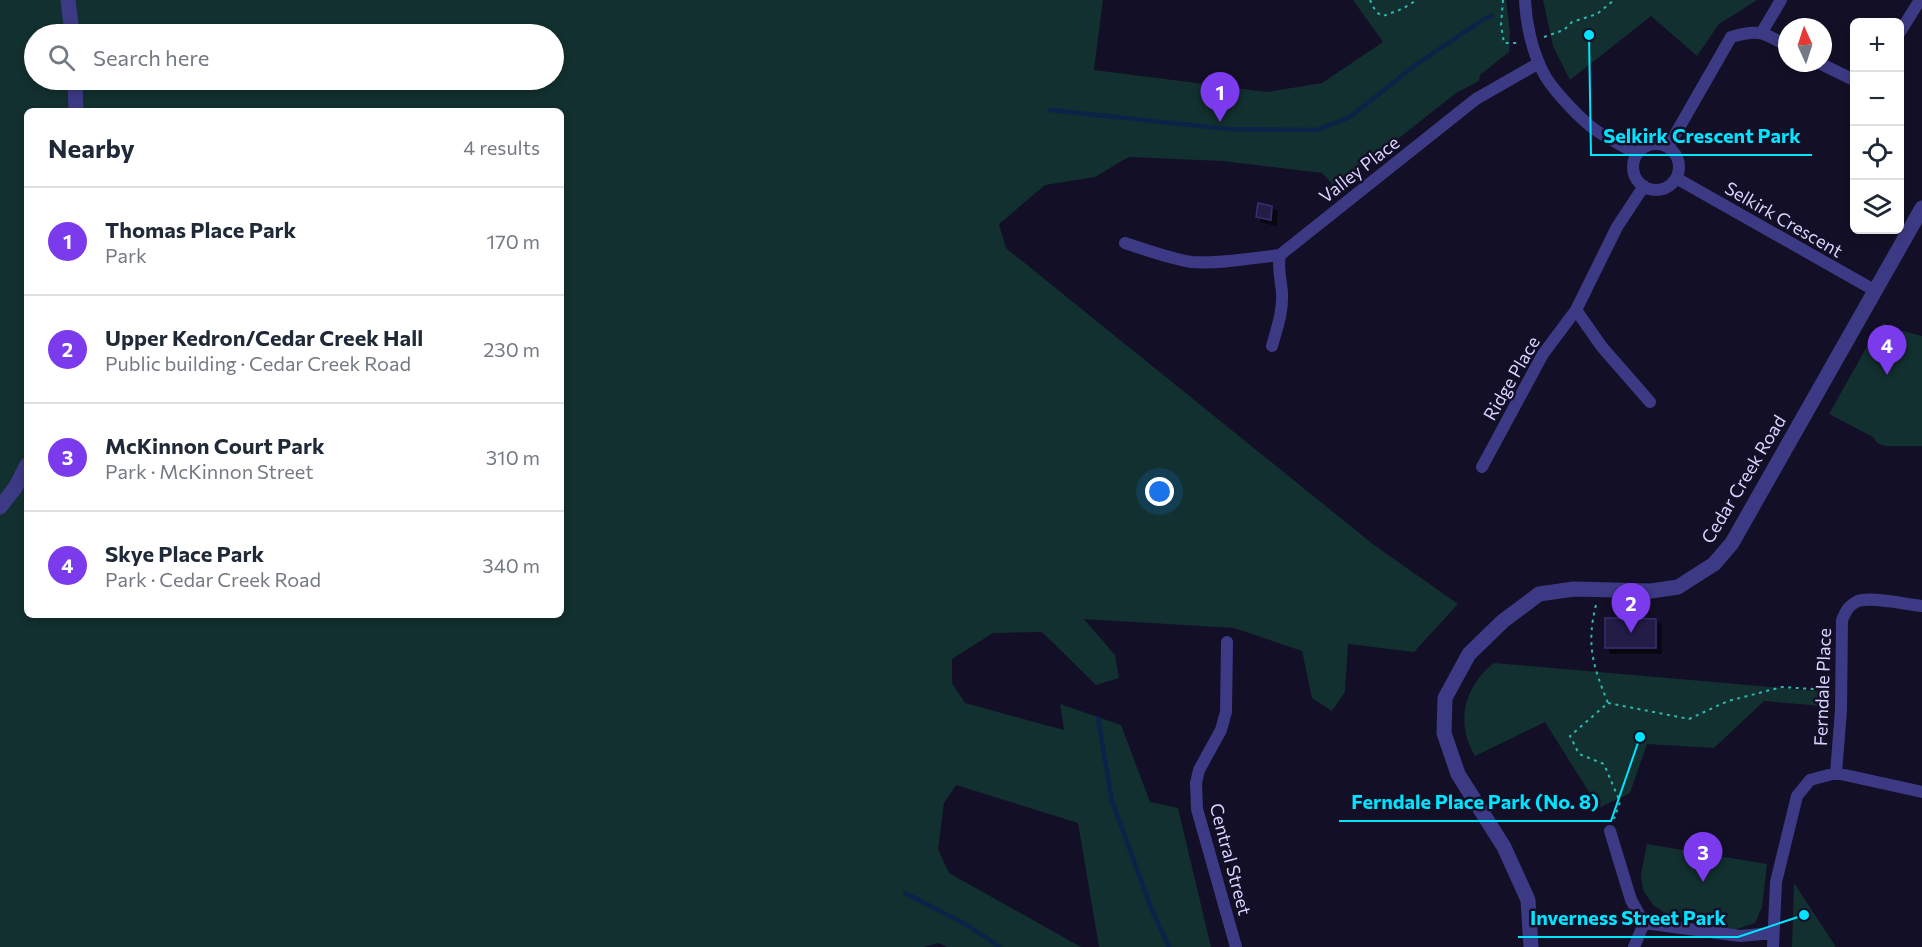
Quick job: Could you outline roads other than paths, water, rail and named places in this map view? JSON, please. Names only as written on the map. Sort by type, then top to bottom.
[{"type":"street","points":[[68,0],[71,24]]},
{"type":"street","points":[[1525,0],[1526,14],[1539,63],[1549,82],[1590,126],[1637,154]]},
{"type":"street","points":[[1762,32],[1780,0]]},
{"type":"street","points":[[1904,24],[1920,0]]},
{"type":"street","points":[[1668,147],[1731,37],[1762,32],[1778,41]]},
{"type":"street","name":"Valley Place","points":[[1280,255],[1476,99],[1539,63]]},
{"type":"street","points":[[1832,70],[1850,80]]},
{"type":"street","points":[[75,90],[76,108]]},
{"type":"street","points":[[1655,144],[1668,147],[1675,153],[1678,161],[1679,170],[1676,178],[1662,189],[1644,186],[1634,172],[1637,154],[1655,144]]},
{"type":"street","name":"Selkirk Crescent","points":[[1676,178],[1874,290]]},
{"type":"street","name":"Ridge Place","points":[[1482,467],[1543,354],[1576,310],[1617,227],[1644,186]]},
{"type":"street","name":"Cedar Creek Road","points":[[1531,947],[1528,900],[1504,847],[1458,774],[1444,733],[1445,698],[1469,654],[1503,621],[1539,594],[1574,589],[1652,591],[1678,587],[1714,564],[1732,543],[1922,208]]},
{"type":"street","points":[[1125,243],[1192,262],[1280,255],[1278,264],[1282,292],[1281,315],[1272,346]]},
{"type":"street","points":[[1576,310],[1602,347],[1650,402]]},
{"type":"street","points":[[0,507],[15,488],[24,471]]},
{"type":"street","name":"Ferndale Place","points":[[1836,773],[1841,692],[1842,620],[1848,608],[1858,601],[1874,600],[1922,606]]},
{"type":"street","name":"Central Street","points":[[1227,642],[1226,712],[1221,730],[1198,770],[1196,783],[1197,809],[1236,947]]},
{"type":"street","points":[[1773,947],[1776,882],[1797,796],[1810,780],[1836,773],[1922,792]]},
{"type":"street","points":[[1610,831],[1631,900],[1644,923]]},
{"type":"street","points":[[1644,923],[1740,936],[1773,933]]},
{"type":"street","points":[[1634,947],[1644,923]]},
{"type":"waterway","points":[[1050,110],[1228,129],[1317,130],[1350,117],[1414,66],[1492,16]]},
{"type":"waterway","points":[[1098,718],[1112,801],[1151,908],[1169,947]]},
{"type":"waterway","points":[[905,893],[967,925],[1000,947]]},
{"type":"place","name":"Selkirk Crescent Park","points":[[1589,35]]},
{"type":"place","name":"Thomas Place Park","points":[[1220,122]]},
{"type":"place","name":"Skye Place Park","points":[[1887,375]]},
{"type":"place","name":"Upper Kedron/Cedar Creek Hall","points":[[1631,633]]},
{"type":"place","name":"Ferndale Place Park (No. 8)","points":[[1640,737]]},
{"type":"place","name":"McKinnon Court Park","points":[[1703,882]]},
{"type":"place","name":"Inverness Street Park","points":[[1804,915]]}]
